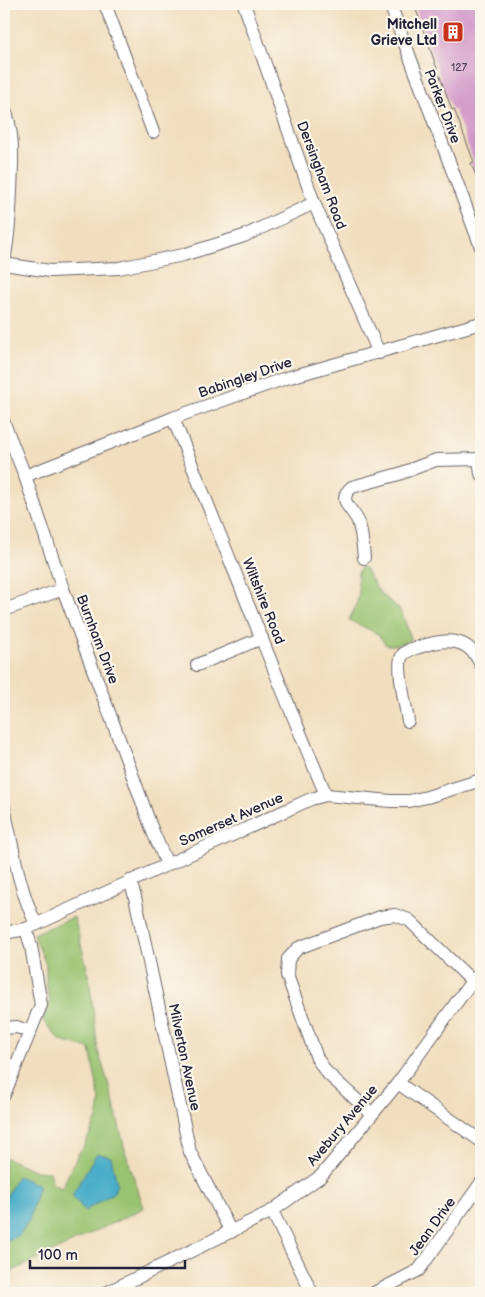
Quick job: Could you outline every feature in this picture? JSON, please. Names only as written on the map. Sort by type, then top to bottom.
[{"type":"street","points":[[105,4],[153,132]]},
{"type":"street","name":"Dersingham Road","points":[[244,4],[314,202],[379,353]]},
{"type":"street","name":"Parker Drive","points":[[390,4],[481,247]]},
{"type":"street","points":[[4,107],[13,143],[9,240],[4,260]]},
{"type":"street","points":[[4,264],[50,270],[119,268],[183,255],[244,236],[314,202]]},
{"type":"street","name":"Babingley Drive","points":[[25,476],[174,418],[283,379],[481,323]]},
{"type":"street","name":"Wiltshire Road","points":[[174,418],[326,795]]},
{"type":"street","name":"Burnham Drive","points":[[4,423],[25,476],[30,497],[63,589],[153,832],[167,864]]},
{"type":"street","points":[[364,558],[358,523],[346,505],[345,497],[347,490],[436,460],[480,459],[481,474]]},
{"type":"street","points":[[4,610],[63,589]]},
{"type":"street","points":[[197,665],[262,638]]},
{"type":"street","points":[[408,721],[400,663],[406,651],[439,641],[457,642],[474,653],[481,665]]},
{"type":"street","name":"Somerset Avenue","points":[[4,933],[31,926],[296,806],[326,795],[391,801],[409,800],[427,797],[481,780]]},
{"type":"street","points":[[4,808],[31,926],[31,946],[41,1005],[4,1095]]},
{"type":"street","name":"Milverton Avenue","points":[[130,881],[190,1152],[231,1232]]},
{"type":"street","points":[[372,1114],[326,1072],[317,1058],[287,975],[288,960],[298,948],[380,917],[395,915],[409,920],[477,977]]},
{"type":"street","name":"Avebury Avenue","points":[[106,1293],[272,1211],[321,1176],[398,1083],[477,977]]},
{"type":"street","points":[[4,1028],[17,1027],[30,1032]]},
{"type":"street","points":[[398,1083],[481,1141]]},
{"type":"street","name":"Jean Drive","points":[[374,1293],[419,1270],[481,1184]]},
{"type":"street","points":[[272,1211],[312,1293]]},
{"type":"green space","points":[[361,567],[365,569],[380,593],[402,613],[411,638],[410,641],[386,645],[378,634],[349,620],[356,606],[359,594],[357,579]]},
{"type":"green space","points":[[74,917],[89,976],[98,1051],[111,1092],[126,1154],[144,1208],[4,1275],[4,1157],[36,1171],[49,1172],[53,1185],[62,1188],[97,1119],[100,1102],[90,1049],[61,1041],[42,1020],[50,1002],[46,984],[46,964],[33,934]]},
{"type":"water","points":[[97,1153],[111,1157],[117,1184],[114,1192],[85,1211],[72,1195]]},
{"type":"water","points":[[17,1176],[39,1185],[29,1220],[19,1235],[8,1240],[4,1236],[4,1205]]},
{"type":"building","points":[[414,4],[481,4],[481,188],[471,163],[474,162],[454,109],[452,110]]},
{"type":"place","name":"Mitchell Grieve Ltd","points":[[453,32]]}]
